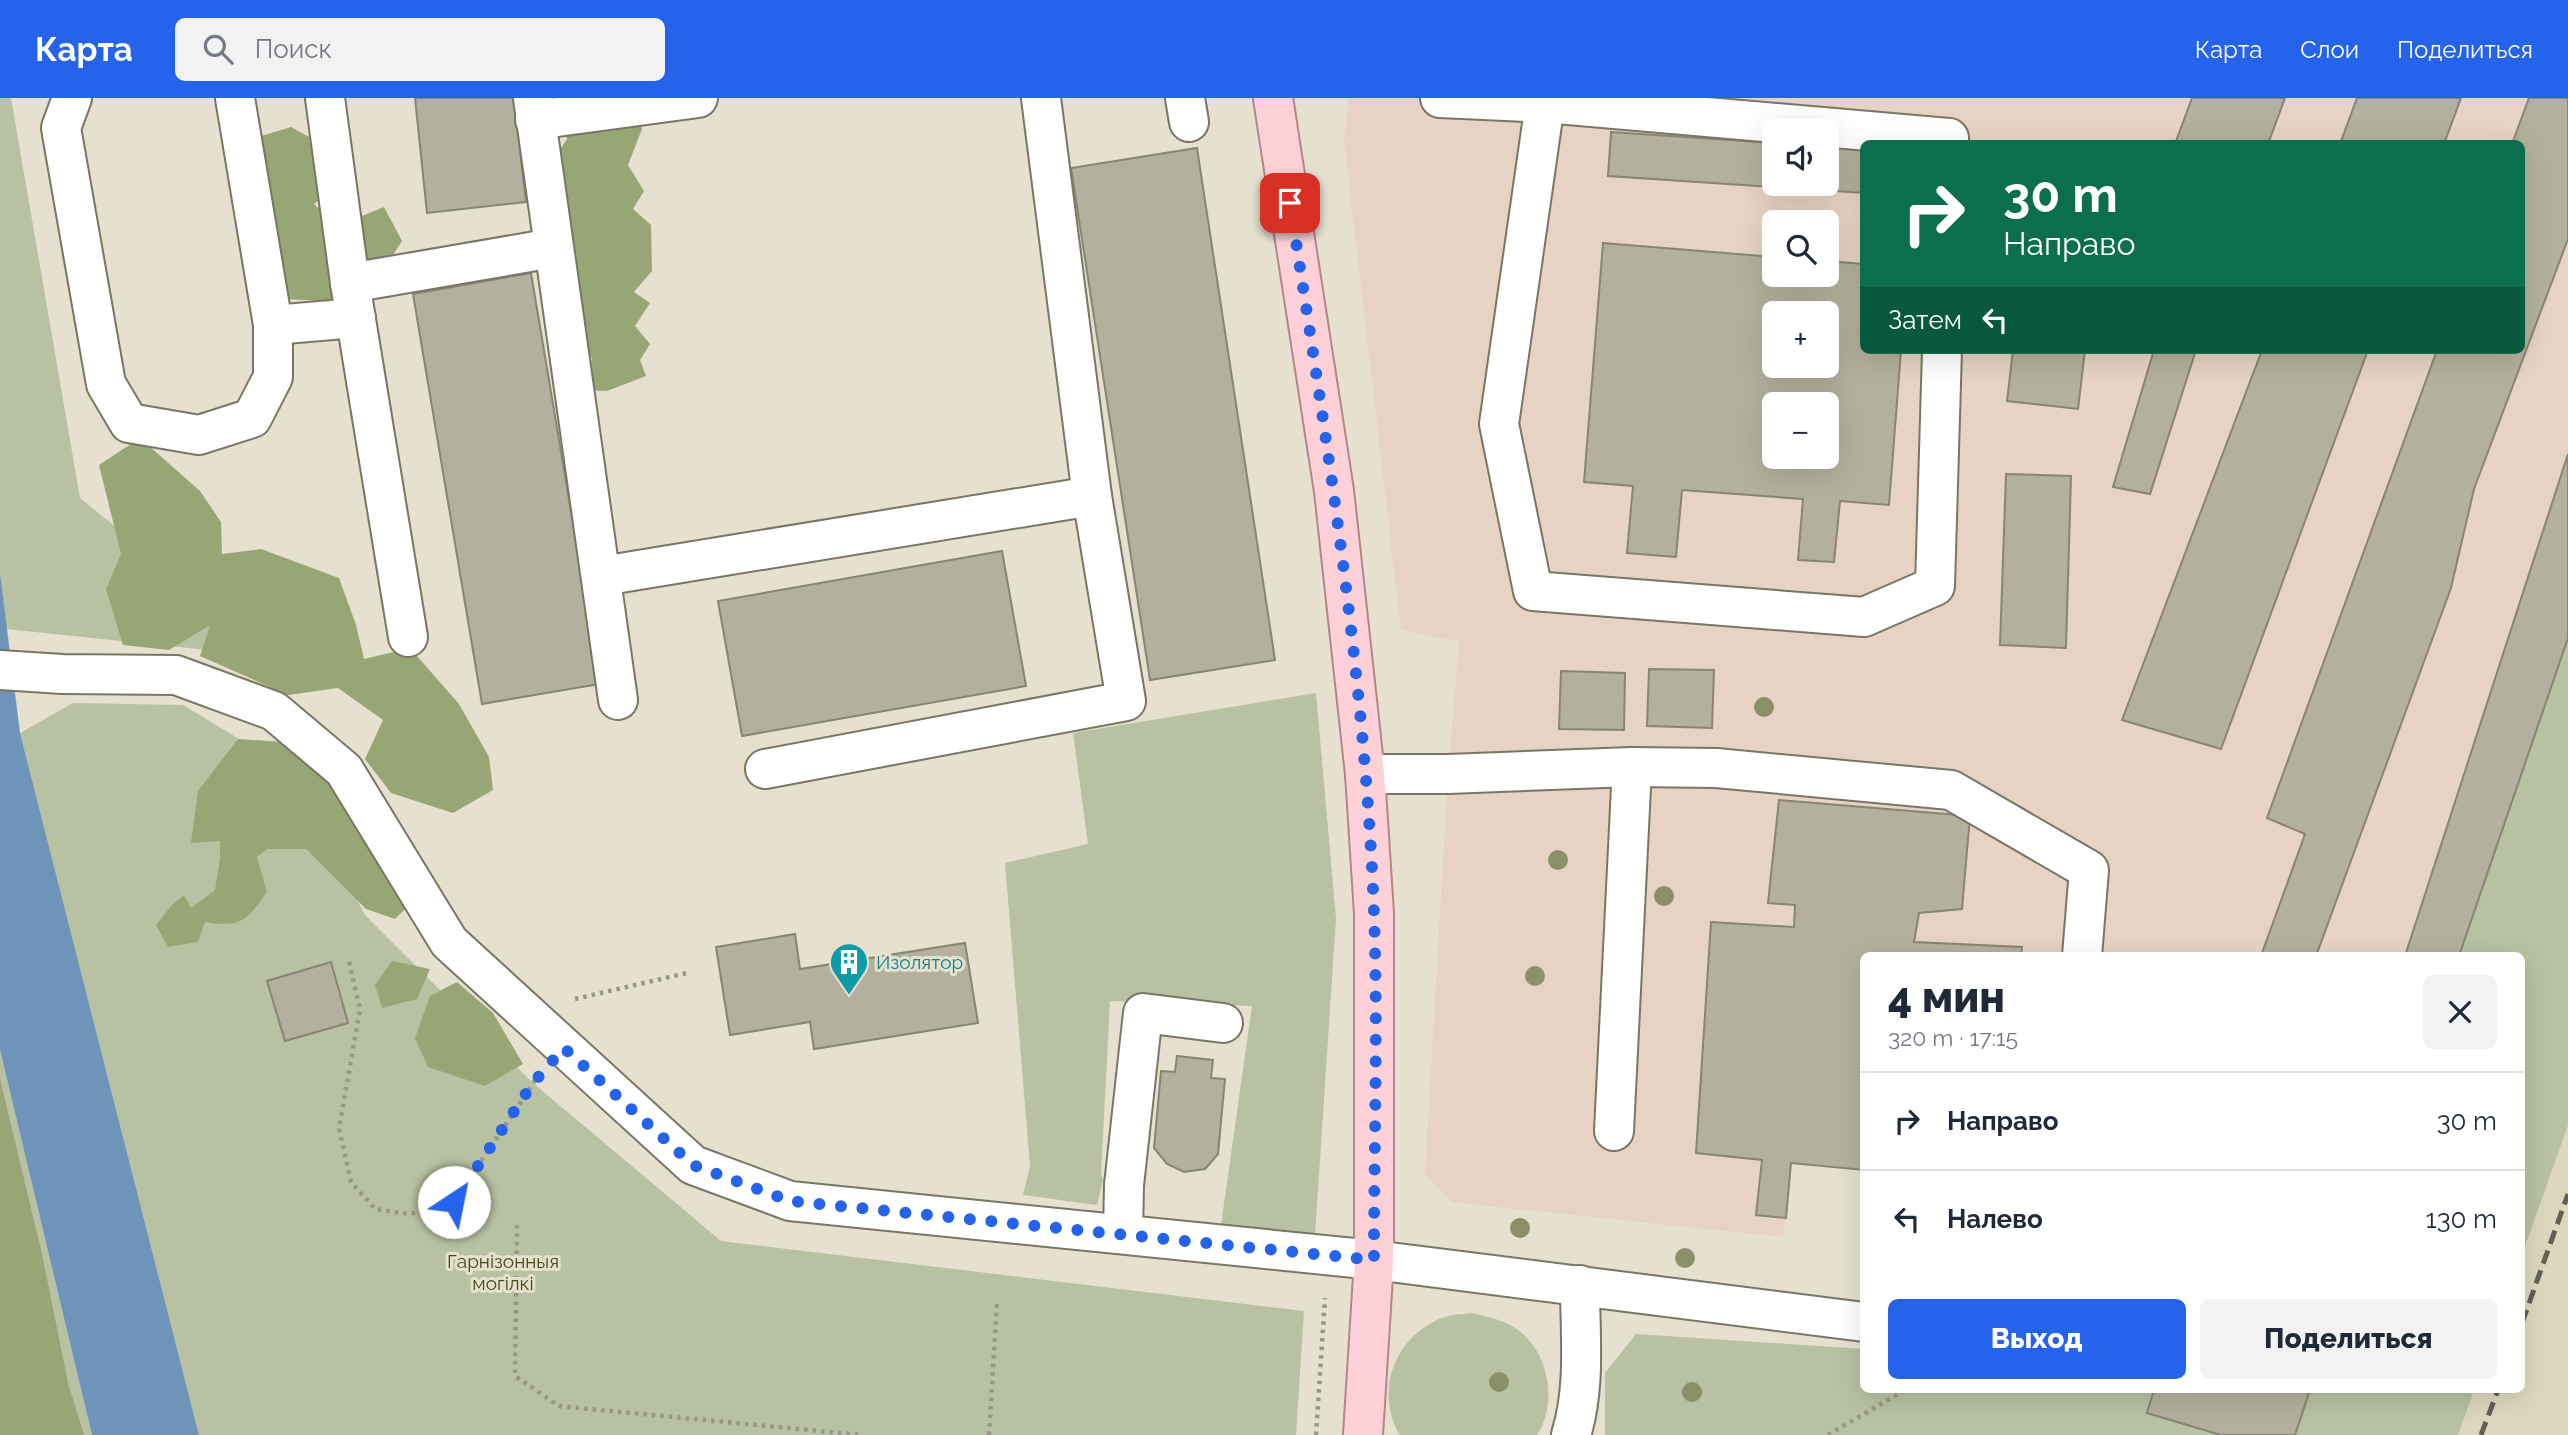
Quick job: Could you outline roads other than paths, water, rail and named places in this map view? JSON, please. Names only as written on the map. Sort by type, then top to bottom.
[{"type":"main road","points":[[1273,98],[1334,491],[1365,774],[1374,914],[1374,1260],[1363,1435]]},
{"type":"street","points":[[72,98],[61,128],[106,384],[129,423],[199,435],[252,418],[273,377],[273,325],[235,98]]},
{"type":"street","points":[[325,98],[353,301],[408,637]]},
{"type":"street","points":[[618,700],[534,109],[698,98]]},
{"type":"street","points":[[765,769],[1126,701],[1091,496],[1041,98]]},
{"type":"street","points":[[1440,98],[1545,103],[1949,140]]},
{"type":"street","points":[[1545,103],[1499,424],[1533,590],[1864,617],[1935,586],[1942,354]]},
{"type":"street","points":[[273,325],[553,248]]},
{"type":"street","points":[[602,576],[1091,496]]},
{"type":"street","points":[[0,670],[62,674],[176,675],[274,711],[344,770],[449,942],[693,1165],[790,1201],[1374,1260],[1860,1321]]},
{"type":"street","points":[[1614,1131],[1632,767]]},
{"type":"street","points":[[1365,774],[1448,774],[1632,767],[1716,768],[1951,790],[2089,870],[2082,952]]},
{"type":"street","points":[[1123,1234],[1124,1185],[1143,1013],[1223,1023]]},
{"type":"street","points":[[1571,1435],[1578,1413],[1580,1380],[1580,1285]]},
{"type":"water","points":[[0,573],[20,733],[199,1435],[92,1435],[0,1050]]},
{"type":"railway","points":[[2525,1315],[2568,1194]]},
{"type":"railway","points":[[2481,1435],[2497,1393]]},
{"type":"place","name":"Изолятор","points":[[849,996]]},
{"type":"park label","name":"Гарнізонныя могілкі","points":[[503,1272]]}]
